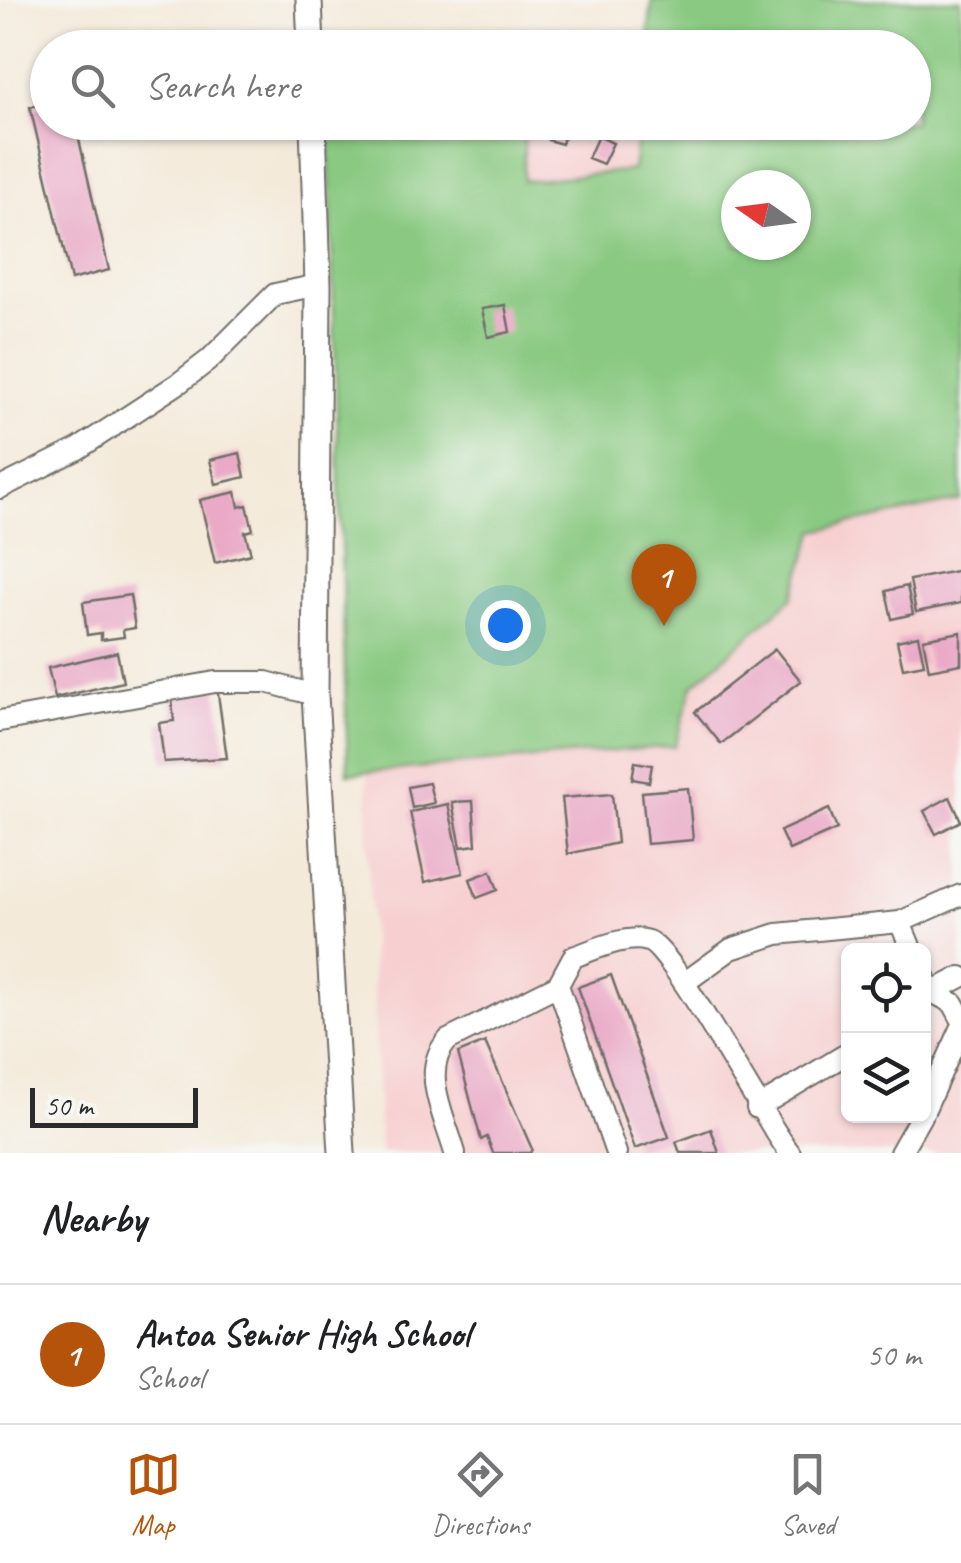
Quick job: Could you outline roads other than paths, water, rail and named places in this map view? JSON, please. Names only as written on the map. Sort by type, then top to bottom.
[{"type":"street","points":[[310,0],[311,30]]},
{"type":"street","points":[[314,140],[318,285],[315,695],[342,1153]]},
{"type":"street","points":[[0,488],[78,448],[179,382],[209,360],[276,294],[318,285]]},
{"type":"street","points":[[0,721],[215,682],[266,682],[315,695]]},
{"type":"street","points":[[684,983],[731,949],[777,934],[900,922],[961,895]]},
{"type":"street","points":[[900,922],[909,943]]},
{"type":"street","points":[[455,1153],[433,1076],[437,1052],[448,1040],[558,985],[573,957],[631,940],[659,946],[756,1108],[790,1153]]},
{"type":"street","points":[[931,986],[961,977]]},
{"type":"street","points":[[558,985],[616,1153]]},
{"type":"street","points":[[931,991],[953,1003],[961,1018]]},
{"type":"street","points":[[931,1094],[961,1029]]},
{"type":"street","points":[[756,1108],[841,1057]]},
{"type":"street","points":[[900,1153],[916,1123]]},
{"type":"place","name":"Antoa Senior High School","points":[[664,626]]}]
